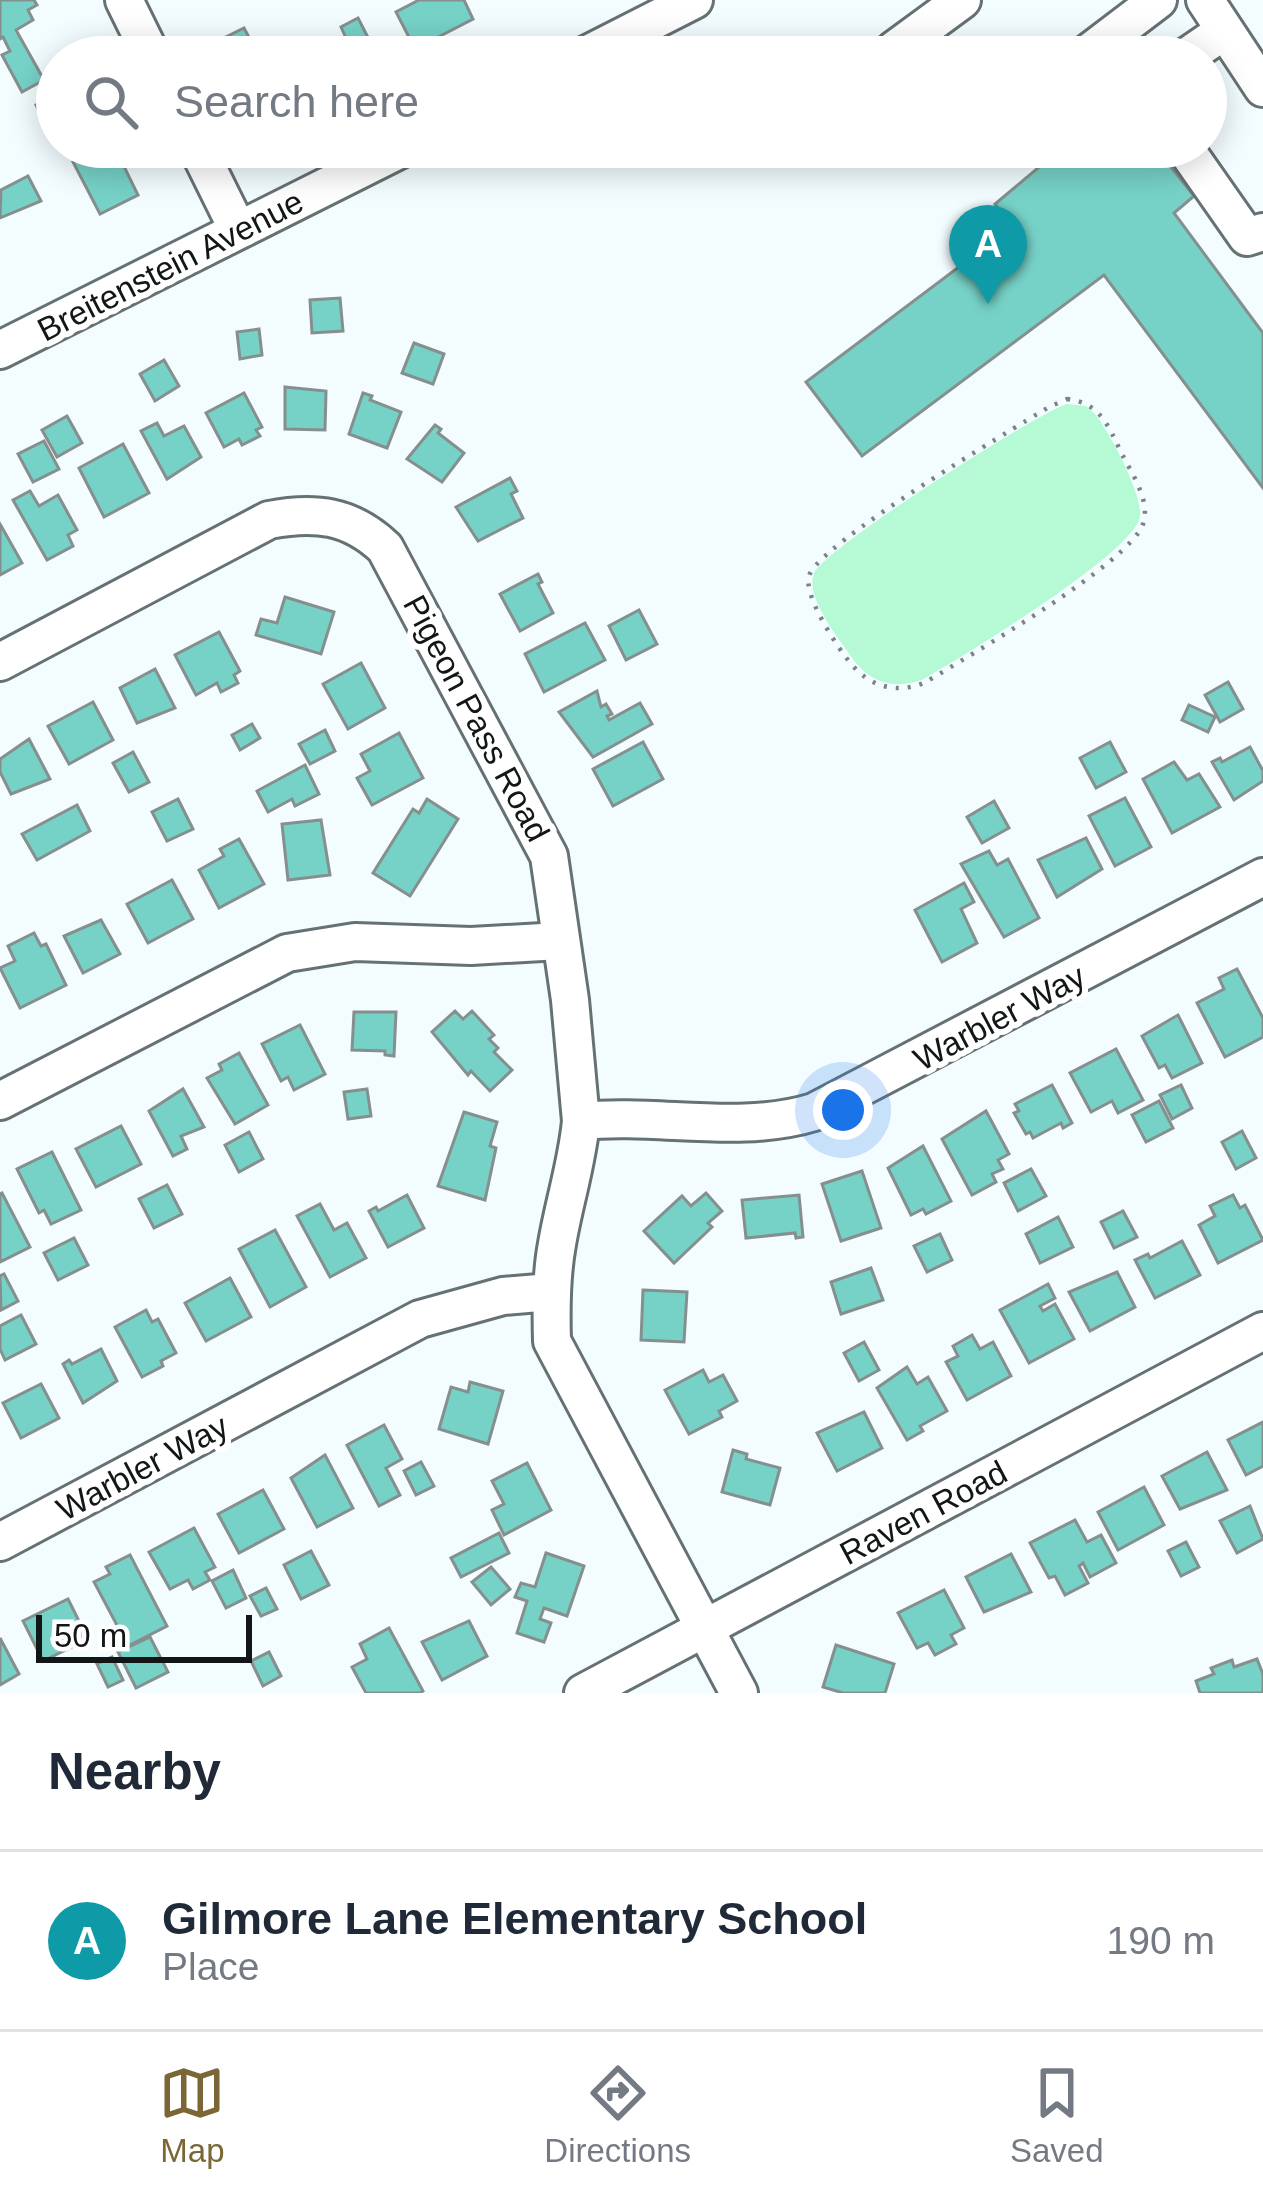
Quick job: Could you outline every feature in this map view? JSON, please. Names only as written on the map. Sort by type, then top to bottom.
[{"type":"street","points":[[124,0],[142,36]]},
{"type":"street","points":[[623,36],[694,0]]},
{"type":"street","points":[[913,36],[962,0]]},
{"type":"street","points":[[1111,36],[1158,0]]},
{"type":"street","points":[[1215,16],[1263,88]]},
{"type":"street","points":[[207,168],[238,230]]},
{"type":"street","name":"Breitenstein Avenue","points":[[0,350],[363,168]]},
{"type":"street","points":[[1200,168],[1258,242]]},
{"type":"street","name":"Pigeon Pass Road","points":[[0,662],[269,520],[301,514],[334,517],[370,534],[385,548],[549,856],[570,1000],[580,1121],[578,1159],[557,1243],[551,1341],[739,1693]]},
{"type":"street","name":"Warbler Way","points":[[580,1121],[625,1117],[770,1122],[814,1112],[1263,877]]},
{"type":"street","points":[[0,1101],[286,952],[355,942],[471,946],[560,941]]},
{"type":"street","name":"Warbler Way","points":[[0,1542],[420,1319],[503,1296],[551,1292]]},
{"type":"street","name":"Raven Road","points":[[584,1693],[1263,1331]]},
{"type":"path","points":[[1067,399],[1096,408],[1144,504],[1142,526],[1126,548],[1082,580],[929,680],[902,690],[870,681],[861,673],[815,605],[808,583],[810,572],[847,538],[1048,406],[1067,399]]},
{"type":"green space","points":[[1067,404],[1086,406],[1096,415],[1124,464],[1139,506],[1140,516],[1131,532],[1044,603],[922,680],[890,684],[864,672],[824,616],[814,593],[814,573],[853,538],[932,483]]},
{"type":"building","points":[[0,0],[34,0],[37,5],[28,10],[33,20],[16,30],[36,66],[36,84],[22,92],[2,55],[10,51],[0,39]]},
{"type":"building","points":[[419,0],[464,0],[473,19],[440,36],[408,36],[396,12]]},
{"type":"building","points":[[358,18],[367,36],[345,36],[341,27]]},
{"type":"building","points":[[76,168],[125,168],[138,195],[100,214]]},
{"type":"building","points":[[1038,168],[1172,168],[1194,196],[1174,213],[1263,333],[1263,488],[1104,275],[862,456],[806,382],[1012,227],[995,204]]},
{"type":"building","points":[[28,176],[41,201],[0,218],[1,190]]},
{"type":"building","points":[[340,298],[343,331],[312,333],[310,300]]},
{"type":"building","points":[[259,329],[262,355],[240,359],[237,332]]},
{"type":"building","points":[[414,343],[444,354],[433,384],[402,373]]},
{"type":"building","points":[[164,360],[179,386],[155,401],[140,374]]},
{"type":"building","points":[[285,387],[326,391],[325,430],[285,429]]},
{"type":"building","points":[[244,393],[262,427],[256,430],[260,436],[224,447],[206,413]]},
{"type":"building","points":[[363,393],[401,412],[387,448],[349,434]]},
{"type":"building","points":[[67,416],[82,443],[57,457],[42,430]]},
{"type":"building","points":[[157,423],[164,436],[184,426],[201,457],[167,479],[141,431]]},
{"type":"building","points":[[435,425],[441,429],[438,433],[464,453],[442,482],[407,459]]},
{"type":"building","points":[[44,441],[59,469],[33,482],[18,454]]},
{"type":"building","points":[[123,444],[149,493],[104,517],[79,468]]},
{"type":"building","points":[[510,478],[517,491],[511,494],[523,518],[478,541],[456,507]]},
{"type":"building","points":[[30,491],[39,506],[58,495],[77,530],[68,535],[73,546],[47,560],[13,500]]},
{"type":"building","points":[[0,524],[22,563],[0,575]]},
{"type":"building","points":[[538,574],[553,613],[520,631],[500,594]]},
{"type":"building","points":[[285,597],[334,612],[321,654],[256,635],[261,619],[277,623]]},
{"type":"building","points":[[639,610],[657,644],[626,660],[609,626]]},
{"type":"building","points":[[585,623],[605,660],[544,692],[525,654]]},
{"type":"building","points":[[219,632],[240,671],[234,675],[238,683],[221,692],[217,683],[196,695],[175,655]]},
{"type":"building","points":[[361,663],[385,708],[348,729],[323,684]]},
{"type":"building","points":[[155,669],[175,708],[137,723],[120,688]]},
{"type":"building","points":[[1228,682],[1243,709],[1220,722],[1205,695]]},
{"type":"building","points":[[597,691],[601,707],[606,704],[612,714],[609,720],[640,703],[652,724],[593,757],[559,712]]},
{"type":"building","points":[[93,702],[113,740],[69,764],[48,726]]},
{"type":"building","points":[[1189,705],[1215,717],[1208,732],[1182,720]]},
{"type":"building","points":[[252,724],[260,738],[240,750],[232,735]]},
{"type":"building","points":[[325,730],[335,751],[310,764],[299,744]]},
{"type":"building","points":[[399,733],[423,778],[372,805],[357,778],[370,771],[361,754]]},
{"type":"building","points":[[29,739],[50,779],[11,794],[0,772],[0,759]]},
{"type":"building","points":[[643,742],[663,779],[613,806],[593,769]]},
{"type":"building","points":[[1110,742],[1126,772],[1096,788],[1080,758]]},
{"type":"building","points":[[1250,747],[1263,781],[1234,800],[1212,762],[1220,758],[1222,762]]},
{"type":"building","points":[[133,752],[149,782],[129,792],[113,763]]},
{"type":"building","points":[[1174,762],[1187,780],[1199,774],[1220,807],[1172,833],[1143,779]]},
{"type":"building","points":[[305,765],[319,794],[295,806],[292,799],[268,812],[257,791]]},
{"type":"building","points":[[1125,798],[1151,847],[1115,866],[1089,816]]},
{"type":"building","points":[[178,799],[193,829],[167,841],[152,812]]},
{"type":"building","points":[[427,799],[458,819],[410,896],[373,873],[413,809],[419,813]]},
{"type":"building","points":[[994,801],[1009,828],[982,843],[967,817]]},
{"type":"building","points":[[77,805],[90,831],[37,860],[22,834]]},
{"type":"building","points":[[321,820],[330,875],[288,880],[282,824]]},
{"type":"building","points":[[1086,838],[1102,869],[1057,897],[1038,860]]},
{"type":"building","points":[[239,839],[264,884],[219,908],[199,870],[224,856],[220,849]]},
{"type":"building","points":[[989,851],[997,865],[1008,859],[1039,918],[1004,937],[961,864]]},
{"type":"building","points":[[172,880],[193,919],[148,943],[127,904]]},
{"type":"building","points":[[964,883],[974,902],[961,909],[977,943],[942,962],[915,910]]},
{"type":"building","points":[[101,920],[120,954],[83,973],[64,936]]},
{"type":"building","points":[[34,933],[41,946],[46,944],[66,985],[20,1008],[0,968],[15,961],[8,946]]},
{"type":"building","points":[[1237,969],[1263,1018],[1263,1037],[1225,1057],[1197,1003],[1224,989],[1219,978]]},
{"type":"building","points":[[455,1011],[463,1019],[472,1011],[494,1035],[489,1039],[498,1048],[494,1052],[512,1070],[490,1091],[471,1071],[468,1075],[432,1032]]},
{"type":"building","points":[[354,1012],[396,1012],[394,1056],[385,1051],[352,1050]]},
{"type":"building","points":[[1178,1015],[1202,1063],[1172,1078],[1165,1065],[1159,1068],[1142,1036]]},
{"type":"building","points":[[300,1025],[325,1074],[294,1090],[288,1077],[281,1081],[262,1044]]},
{"type":"building","points":[[1116,1049],[1143,1100],[1118,1113],[1112,1101],[1091,1112],[1070,1073]]},
{"type":"building","points":[[239,1053],[268,1105],[235,1124],[207,1078],[222,1070],[219,1064]]},
{"type":"building","points":[[1052,1085],[1072,1123],[1063,1128],[1061,1123],[1033,1138],[1014,1113],[1019,1111],[1015,1104]]},
{"type":"building","points":[[1181,1085],[1192,1108],[1172,1119],[1160,1095]]},
{"type":"building","points":[[183,1089],[204,1127],[181,1136],[187,1149],[173,1156],[149,1111]]},
{"type":"building","points":[[367,1089],[371,1116],[348,1119],[344,1092]]},
{"type":"building","points":[[1159,1101],[1173,1128],[1146,1142],[1132,1115]]},
{"type":"building","points":[[986,1111],[1009,1154],[998,1160],[1003,1169],[992,1174],[996,1182],[972,1195],[942,1139]]},
{"type":"building","points":[[464,1112],[497,1122],[485,1200],[438,1186]]},
{"type":"building","points":[[121,1126],[141,1164],[96,1187],[76,1149]]},
{"type":"building","points":[[1242,1131],[1256,1158],[1236,1169],[1222,1142]]},
{"type":"building","points":[[249,1132],[263,1159],[239,1172],[225,1145]]},
{"type":"building","points":[[923,1146],[951,1201],[926,1214],[923,1209],[911,1215],[888,1168]]},
{"type":"building","points":[[52,1152],[81,1210],[51,1224],[44,1210],[39,1213],[17,1169]]},
{"type":"building","points":[[1031,1169],[1046,1196],[1018,1211],[1004,1183]]},
{"type":"building","points":[[862,1171],[881,1228],[841,1241],[822,1184]]},
{"type":"building","points":[[167,1185],[182,1214],[154,1228],[139,1199]]},
{"type":"building","points":[[706,1193],[722,1211],[674,1263],[644,1231],[682,1196],[691,1206]]},
{"type":"building","points":[[0,1194],[30,1247],[0,1262]]},
{"type":"building","points":[[407,1195],[424,1228],[388,1247],[369,1211]]},
{"type":"building","points":[[799,1195],[803,1237],[796,1238],[795,1233],[746,1238],[742,1200]]},
{"type":"building","points":[[1233,1195],[1240,1208],[1245,1205],[1263,1240],[1218,1263],[1199,1225],[1215,1216],[1210,1206]]},
{"type":"building","points":[[320,1204],[334,1230],[347,1223],[366,1258],[330,1277],[297,1216]]},
{"type":"building","points":[[1123,1211],[1137,1237],[1114,1248],[1101,1222]]},
{"type":"building","points":[[1058,1217],[1073,1247],[1040,1263],[1026,1234]]},
{"type":"building","points":[[275,1230],[306,1287],[270,1307],[239,1249]]},
{"type":"building","points":[[940,1234],[952,1260],[927,1272],[914,1246]]},
{"type":"building","points":[[74,1238],[88,1265],[58,1280],[44,1253]]},
{"type":"building","points":[[1182,1241],[1200,1275],[1155,1298],[1135,1260],[1148,1254],[1150,1258]]},
{"type":"building","points":[[871,1268],[883,1300],[841,1314],[831,1282]]},
{"type":"building","points":[[1117,1272],[1135,1307],[1090,1331],[1069,1292]]},
{"type":"building","points":[[4,1274],[18,1301],[1,1310],[0,1276]]},
{"type":"building","points":[[230,1278],[251,1317],[206,1341],[185,1303]]},
{"type":"building","points":[[1048,1284],[1055,1298],[1040,1306],[1043,1311],[1055,1304],[1074,1339],[1029,1363],[1000,1310]]},
{"type":"building","points":[[643,1290],[687,1292],[684,1342],[641,1340]]},
{"type":"building","points":[[146,1310],[152,1322],[158,1319],[176,1353],[142,1377],[115,1327]]},
{"type":"building","points":[[21,1315],[36,1344],[5,1360],[0,1326]]},
{"type":"building","points":[[972,1335],[980,1349],[993,1342],[1011,1376],[967,1400],[946,1362],[958,1356],[953,1346]]},
{"type":"building","points":[[864,1342],[879,1370],[859,1381],[844,1353]]},
{"type":"building","points":[[101,1349],[117,1381],[83,1403],[63,1364]]},
{"type":"building","points":[[907,1367],[917,1384],[928,1377],[947,1411],[920,1426],[923,1431],[907,1440],[877,1388]]},
{"type":"building","points":[[703,1370],[709,1382],[723,1375],[737,1401],[719,1411],[722,1417],[689,1434],[665,1390]]},
{"type":"building","points":[[470,1382],[503,1391],[488,1444],[439,1429],[451,1387],[468,1392]]},
{"type":"building","points":[[41,1384],[59,1418],[21,1438],[3,1403]]},
{"type":"building","points":[[864,1412],[882,1448],[837,1471],[817,1433]]},
{"type":"building","points":[[1263,1422],[1263,1466],[1246,1475],[1228,1440]]},
{"type":"building","points":[[384,1425],[402,1459],[386,1468],[400,1495],[379,1506],[347,1445]]},
{"type":"building","points":[[733,1450],[747,1454],[746,1459],[780,1468],[770,1505],[722,1492]]},
{"type":"building","points":[[1207,1452],[1227,1490],[1180,1509],[1162,1476]]},
{"type":"building","points":[[325,1455],[353,1508],[317,1527],[291,1478]]},
{"type":"building","points":[[421,1462],[434,1486],[416,1495],[404,1471]]},
{"type":"building","points":[[527,1463],[551,1510],[504,1535],[492,1510],[504,1504],[492,1481]]},
{"type":"building","points":[[1144,1487],[1164,1525],[1118,1550],[1098,1512]]},
{"type":"building","points":[[263,1490],[284,1529],[239,1553],[218,1514]]},
{"type":"building","points":[[1250,1506],[1263,1539],[1237,1553],[1220,1521]]},
{"type":"building","points":[[1075,1520],[1087,1542],[1101,1535],[1116,1563],[1090,1577],[1083,1563],[1079,1566],[1088,1583],[1065,1595],[1055,1576],[1049,1578],[1030,1543]]},
{"type":"building","points":[[194,1528],[215,1567],[205,1572],[210,1580],[193,1589],[188,1580],[170,1589],[149,1552]]},
{"type":"building","points":[[499,1533],[509,1553],[461,1577],[451,1558]]},
{"type":"building","points":[[1186,1542],[1199,1567],[1181,1576],[1168,1551]]},
{"type":"building","points":[[311,1551],[329,1585],[301,1599],[284,1565]]},
{"type":"building","points":[[546,1553],[584,1566],[567,1616],[544,1608],[540,1619],[551,1623],[544,1642],[517,1633],[527,1601],[515,1597],[521,1583],[535,1587]]},
{"type":"building","points":[[1011,1554],[1031,1592],[984,1612],[966,1577]]},
{"type":"building","points":[[130,1555],[167,1626],[128,1646],[94,1582],[110,1574],[106,1567]]},
{"type":"building","points":[[491,1567],[510,1589],[491,1605],[472,1582]]},
{"type":"building","points":[[233,1570],[246,1598],[226,1608],[212,1581]]},
{"type":"building","points":[[266,1588],[277,1609],[261,1616],[250,1596]]},
{"type":"building","points":[[944,1590],[964,1628],[951,1635],[956,1644],[935,1655],[928,1643],[917,1648],[898,1613]]},
{"type":"building","points":[[68,1599],[88,1639],[43,1661],[23,1621]]},
{"type":"building","points":[[469,1621],[487,1656],[442,1680],[422,1642]]},
{"type":"building","points":[[389,1628],[420,1693],[366,1693],[352,1667],[367,1659],[360,1644]]},
{"type":"building","points":[[150,1637],[168,1672],[136,1688],[118,1652]]},
{"type":"building","points":[[0,1638],[19,1674],[0,1685]]},
{"type":"building","points":[[836,1645],[894,1664],[885,1693],[843,1693],[823,1687]]},
{"type":"building","points":[[269,1652],[281,1676],[263,1686],[251,1661]]},
{"type":"building","points":[[112,1657],[123,1680],[108,1687],[97,1664]]},
{"type":"building","points":[[1257,1659],[1263,1693],[1200,1693],[1196,1681],[1214,1674],[1211,1668],[1232,1660],[1234,1667]]},
{"type":"place","name":"Gilmore Lane Elementary School","points":[[988,304]]}]
